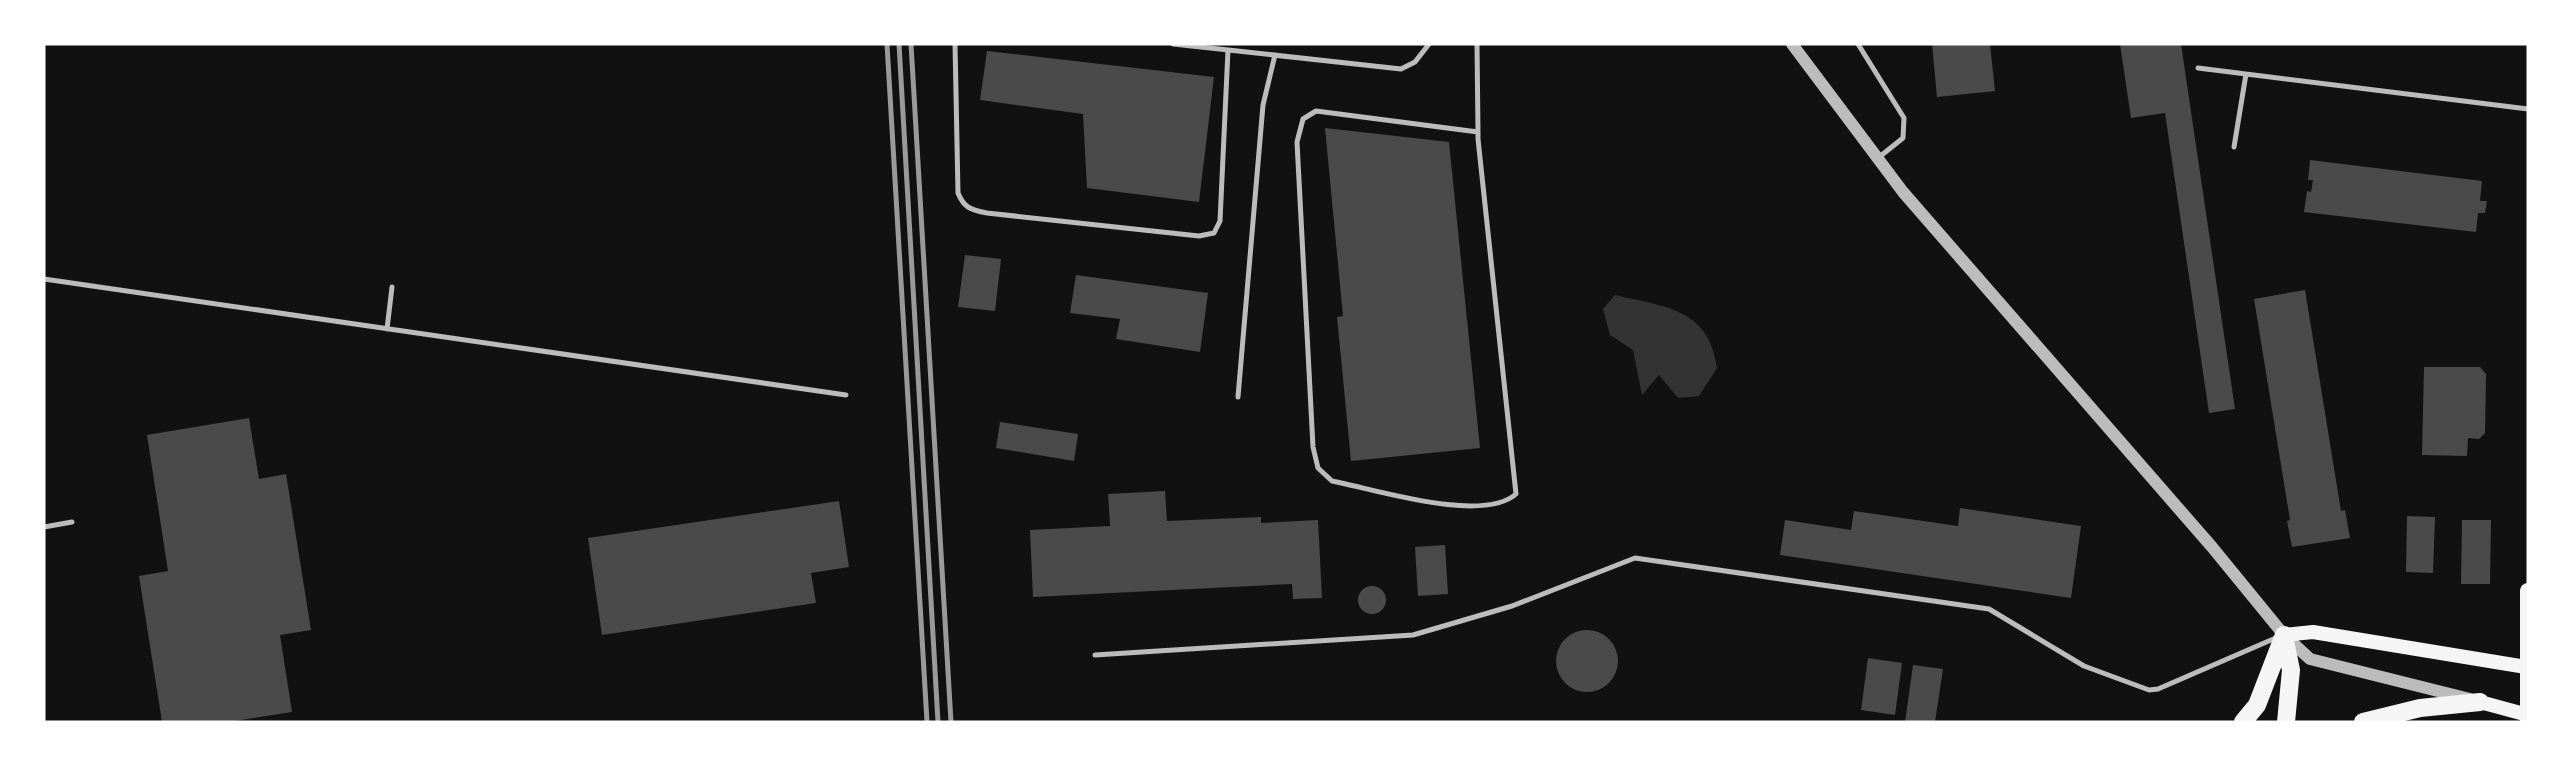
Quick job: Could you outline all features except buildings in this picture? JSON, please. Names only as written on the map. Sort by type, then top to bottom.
[{"type":"highway","points":[[2243,722],[2257,705],[2284,635]]},
{"type":"highway","points":[[2284,635],[2291,670],[2286,722]]},
{"type":"highway","points":[[2363,722],[2420,708],[2480,702]]},
{"type":"main road","points":[[2528,591],[2528,722]]},
{"type":"main road","points":[[2284,635],[2314,632],[2526,667]]},
{"type":"main road","points":[[2480,702],[2528,715]]},
{"type":"street","points":[[1792,44],[1878,158],[2004,312],[2212,547],[2284,635],[2310,659],[2480,702]]},
{"type":"lane","points":[[955,44],[958,193],[962,204],[970,210],[987,214],[1199,236],[1214,233],[1220,221],[1228,50]]},
{"type":"lane","points":[[1173,44],[1401,69],[1415,62],[1429,44]]},
{"type":"lane","points":[[1477,44],[1478,132],[1516,494],[1506,503],[1459,506],[1332,481],[1318,468],[1313,447],[1297,142],[1303,119],[1315,111],[1478,132]]},
{"type":"lane","points":[[1858,44],[1904,118],[1903,138],[1878,158]]},
{"type":"lane","points":[[1238,397],[1262,105],[1275,55]]},
{"type":"lane","points":[[2197,68],[2528,110]]},
{"type":"lane","points":[[2234,147],[2246,74]]},
{"type":"lane","points":[[44,279],[846,395]]},
{"type":"lane","points":[[387,329],[392,287]]},
{"type":"lane","points":[[44,527],[72,522]]},
{"type":"lane","points":[[1095,655],[1413,635],[1512,606],[1635,558],[1989,608],[2084,666],[2149,690],[2284,635]]},
{"type":"shaded area","points":[[1615,295],[1682,313],[1705,333],[1717,368],[1699,396],[1678,398],[1659,375],[1642,395],[1633,350],[1610,335],[1603,309]]},
{"type":"railway","points":[[887,44],[927,722]]},
{"type":"railway","points":[[899,44],[938,722]]},
{"type":"railway","points":[[911,44],[951,722]]}]
